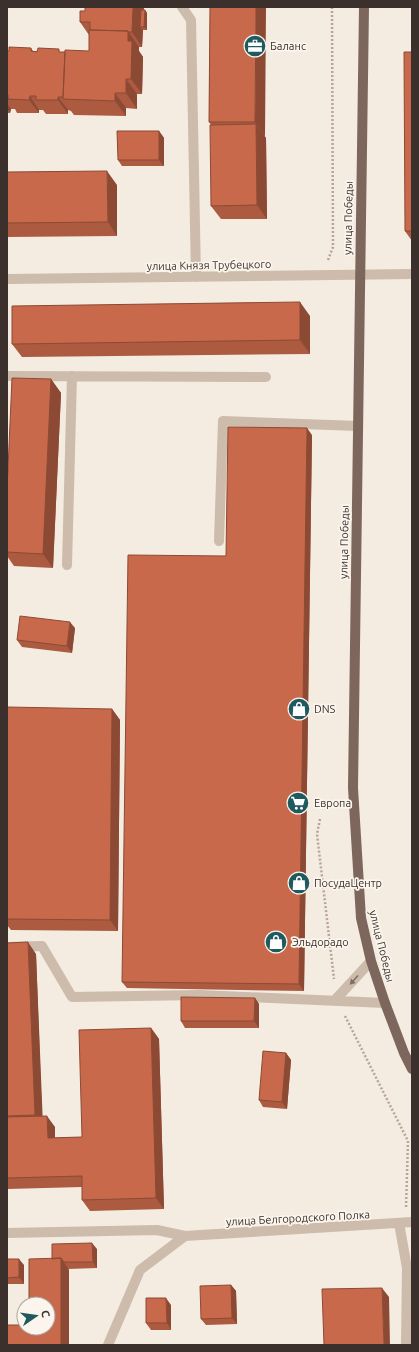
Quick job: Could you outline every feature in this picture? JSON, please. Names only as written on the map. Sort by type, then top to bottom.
[{"type":"main road","name":"улица Победы","points":[[364,7],[359,275],[353,788],[361,918],[371,961],[404,1053],[412,1069]]},
{"type":"street","points":[[182,7],[191,20],[196,277]]},
{"type":"street","name":"улица Князя Трубецкого","points":[[7,279],[412,274]]},
{"type":"street","points":[[7,376],[266,377]]},
{"type":"street","points":[[67,565],[72,376]]},
{"type":"street","points":[[219,541],[223,421],[358,426]]},
{"type":"street","points":[[7,947],[42,946],[72,997],[199,995],[385,1002]]},
{"type":"street","points":[[336,1000],[371,961]]},
{"type":"street","points":[[406,1223],[406,1345]]},
{"type":"street","name":"улица Белгородского Полка","points":[[7,1233],[157,1230],[185,1236],[406,1223]]},
{"type":"street","points":[[108,1345],[140,1270],[185,1236]]},
{"type":"path","points":[[322,275],[333,247],[332,7]]},
{"type":"path","points":[[320,819],[317,834],[336,1000],[408,1141],[406,1223]]},
{"type":"building","points":[[85,7],[133,7],[132,32],[90,30],[90,22],[80,22],[80,11],[85,11]]},
{"type":"building","points":[[210,7],[256,7],[255,122],[209,122]]},
{"type":"building","points":[[141,10],[145,10],[144,27],[140,27]]},
{"type":"building","points":[[89,30],[128,31],[128,41],[132,41],[131,79],[126,79],[126,93],[115,93],[115,101],[63,99],[65,50],[89,51]]},
{"type":"building","points":[[9,47],[31,48],[31,51],[37,52],[38,48],[59,49],[59,52],[65,52],[63,97],[58,97],[58,100],[36,100],[36,96],[30,96],[29,100],[8,99],[7,51],[9,51]]},
{"type":"building","points":[[404,52],[412,52],[412,231],[405,231]]},
{"type":"building","points":[[256,124],[257,205],[211,206],[210,125]]},
{"type":"building","points":[[117,131],[159,131],[159,160],[118,160]]},
{"type":"building","points":[[107,171],[108,222],[7,223],[7,172]]},
{"type":"building","points":[[300,302],[300,340],[12,344],[12,306]]},
{"type":"building","points":[[12,378],[51,379],[43,554],[7,552],[7,491]]},
{"type":"building","points":[[228,427],[307,428],[299,984],[122,982],[128,555],[226,556]]},
{"type":"building","points":[[20,616],[70,622],[67,646],[17,640]]},
{"type":"building","points":[[7,707],[112,709],[110,920],[7,919]]},
{"type":"building","points":[[28,942],[35,1115],[7,1116],[7,943]]},
{"type":"building","points":[[181,997],[255,998],[254,1021],[181,1021]]},
{"type":"building","points":[[151,1028],[156,1198],[82,1200],[82,1176],[7,1178],[7,1117],[47,1116],[48,1138],[82,1137],[79,1030]]},
{"type":"building","points":[[263,1051],[286,1053],[282,1102],[259,1100]]},
{"type":"building","points":[[92,1243],[93,1262],[64,1262],[61,1258],[52,1259],[52,1244]]},
{"type":"building","points":[[61,1258],[61,1345],[7,1345],[7,1325],[16,1325],[16,1336],[56,1336],[56,1296],[29,1296],[29,1259]]},
{"type":"building","points":[[7,1259],[19,1259],[19,1277],[7,1278]]},
{"type":"building","points":[[231,1285],[232,1318],[201,1319],[200,1286]]},
{"type":"building","points":[[382,1288],[384,1345],[324,1345],[322,1289]]},
{"type":"building","points":[[146,1298],[166,1298],[167,1323],[146,1323]]},
{"type":"place","name":"Баланс","points":[[255,46]]},
{"type":"place","name":"DNS","points":[[299,709]]},
{"type":"place","name":"Европа","points":[[298,803]]},
{"type":"place","name":"ПосудаЦентр","points":[[299,883]]},
{"type":"place","name":"Эльдорадо","points":[[276,942]]}]
